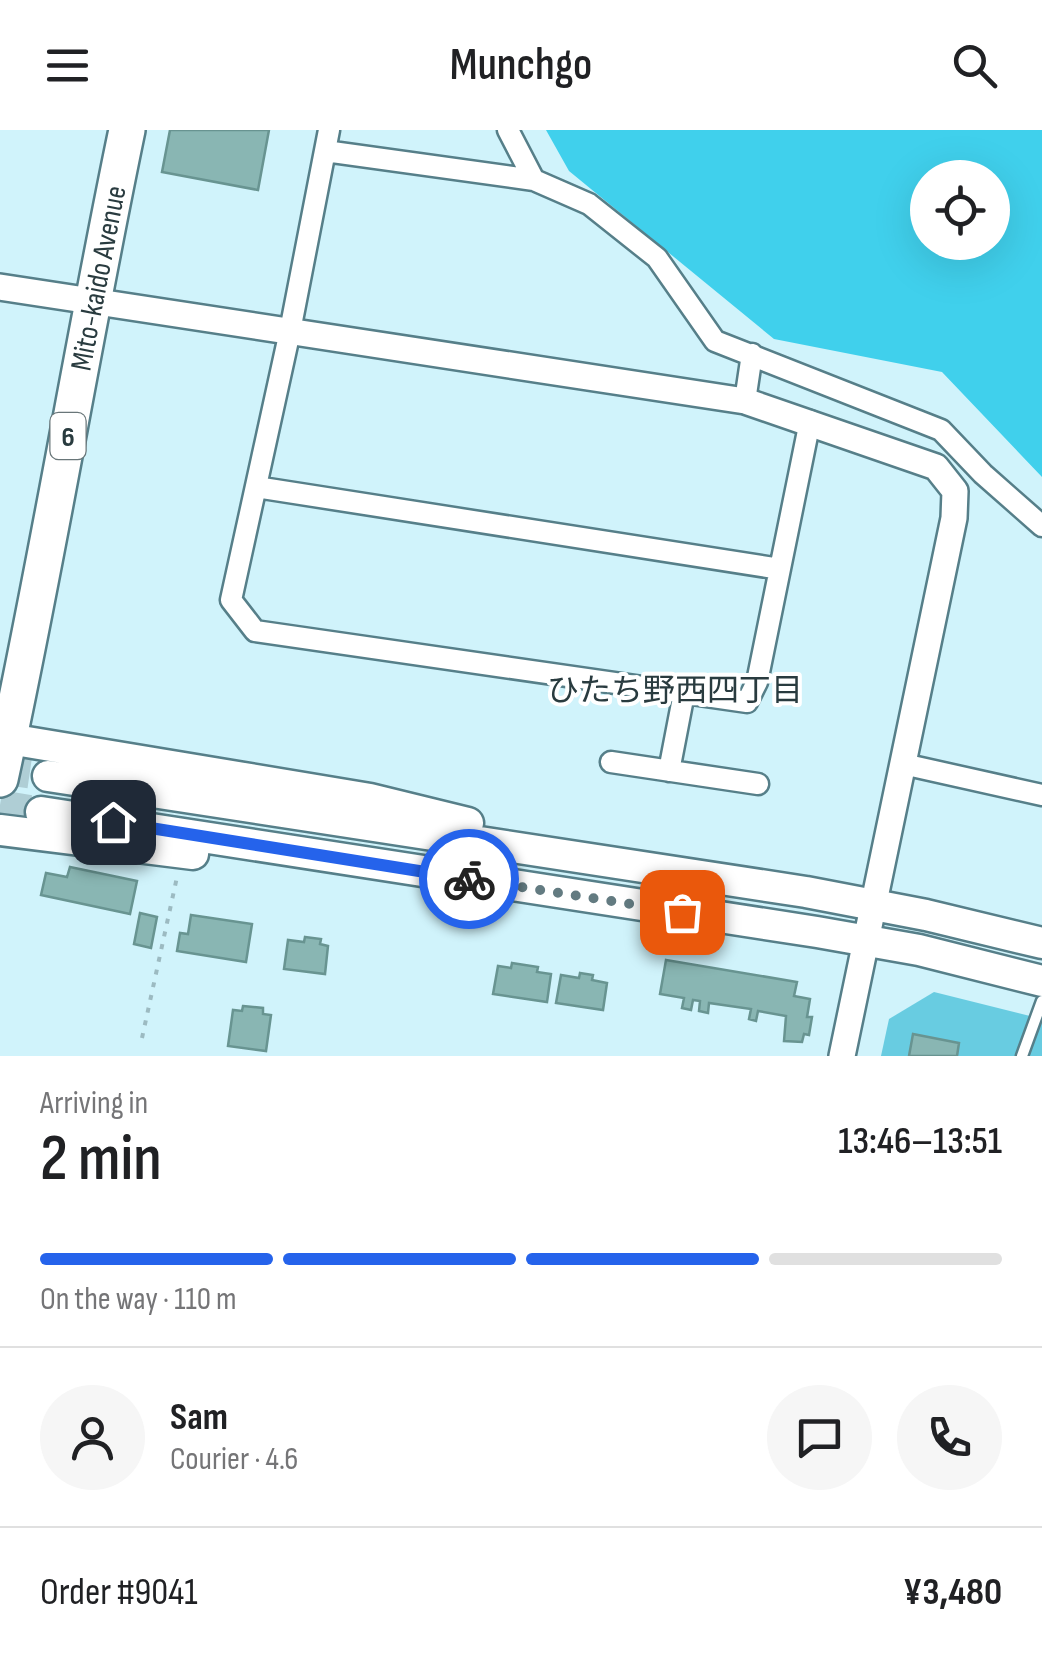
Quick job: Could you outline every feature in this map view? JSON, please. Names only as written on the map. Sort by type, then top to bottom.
[{"type":"highway","name":"Mito-kaido Avenue","points":[[0,779],[4,738],[44,570],[127,130]]},
{"type":"main road","points":[[4,738],[370,799],[480,826],[552,853]]},
{"type":"main road","points":[[48,776],[806,892],[1042,942]]},
{"type":"main road","points":[[42,812],[866,940],[1042,982]]},
{"type":"main road","points":[[0,830],[240,861],[474,898],[622,902]]},
{"type":"street","points":[[508,130],[534,180]]},
{"type":"street","points":[[810,421],[757,682],[747,702],[255,631],[231,600],[327,141],[534,180],[589,204],[656,258],[716,340],[941,430],[1042,526]]},
{"type":"street","points":[[0,287],[744,401],[936,467],[955,492],[954,518],[842,1056]]},
{"type":"street","points":[[744,401],[752,354]]},
{"type":"street","points":[[256,487],[780,569]]},
{"type":"street","points":[[669,771],[684,693]]},
{"type":"street","points":[[611,762],[758,784]]},
{"type":"street","points":[[903,764],[1042,796]]},
{"type":"lane","points":[[1022,1056],[1042,1001]]},
{"type":"path","points":[[142,1038],[179,868]]},
{"type":"shaded area","points":[[546,130],[1042,130],[1042,477],[942,372],[774,339],[569,171]]},
{"type":"shaded area","points":[[934,992],[1042,1019],[1042,1056],[881,1056],[889,1019]]},
{"type":"building","points":[[170,130],[269,130],[258,190],[162,172]]},
{"type":"building","points":[[70,867],[137,881],[130,914],[41,895],[46,873],[67,877]]},
{"type":"building","points":[[140,913],[157,917],[151,948],[134,944]]},
{"type":"building","points":[[191,915],[252,924],[246,962],[177,951],[180,933],[188,934]]},
{"type":"building","points":[[305,937],[321,939],[320,944],[328,946],[325,974],[284,969],[288,940],[304,942]]},
{"type":"building","points":[[666,960],[797,982],[794,996],[810,999],[809,1035],[804,1034],[802,1042],[784,1041],[786,1016],[758,1011],[756,1021],[749,1019],[751,1009],[709,1003],[708,1013],[699,1011],[700,1001],[693,1000],[691,1010],[682,1008],[684,998],[660,994]]},
{"type":"building","points":[[512,963],[538,967],[537,972],[551,974],[547,1002],[493,994],[498,966],[511,968]]},
{"type":"building","points":[[580,973],[607,983],[603,1010],[556,1003],[561,975],[579,978]]},
{"type":"building","points":[[243,1006],[263,1008],[263,1014],[271,1015],[266,1051],[228,1046],[233,1010],[242,1011]]},
{"type":"building","points":[[913,1034],[959,1043],[957,1056],[909,1056]]},
{"type":"tunnel","points":[[0,769],[48,776]]},
{"type":"tunnel","points":[[0,805],[41,812]]},
{"type":"way so far","points":[[469,879],[682,912]]},
{"type":"district","name":"ひたち野西四丁目","points":[[675,690]]},
{"type":"route","points":[[113,822],[469,879]]}]
